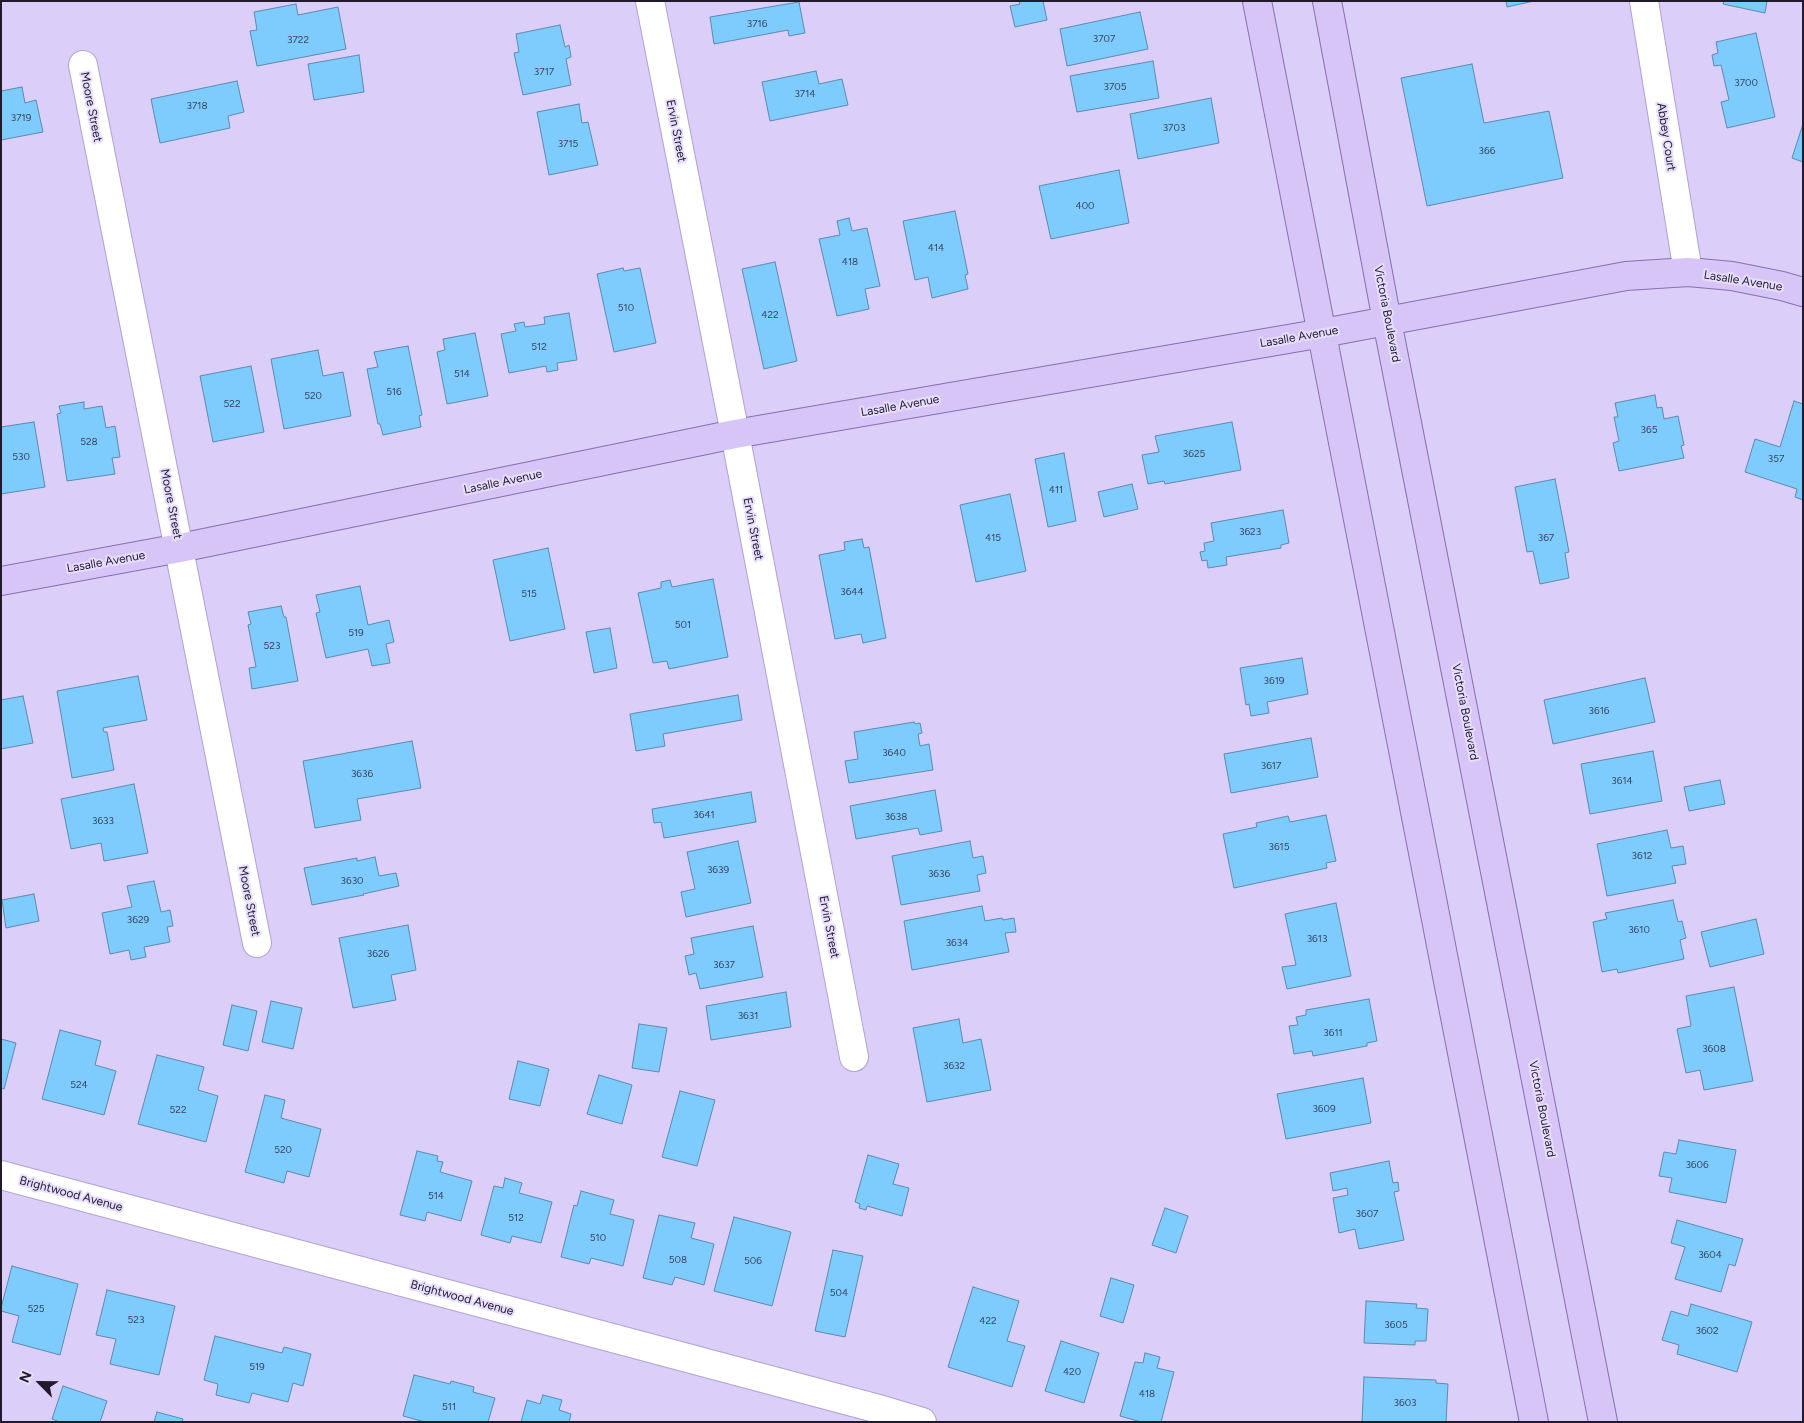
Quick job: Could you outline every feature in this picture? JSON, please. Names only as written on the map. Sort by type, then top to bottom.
[{"type":"main road","points":[[1258,1],[1534,1422]]},
{"type":"main road","name":"Victoria Boulevard","points":[[1326,1],[1603,1422]]},
{"type":"main road","name":"Lasalle Avenue","points":[[1,581],[180,548],[735,434],[1322,333],[1626,276],[1688,272],[1732,276],[1803,292]]},
{"type":"street","name":"Ervin Street","points":[[650,1],[854,1057]]},
{"type":"street","name":"Abbey Court","points":[[1644,1],[1688,272]]},
{"type":"street","name":"Moore Street","points":[[83,65],[257,943]]},
{"type":"street","name":"Brightwood Avenue","points":[[1,1175],[873,1415],[922,1422]]},
{"type":"building","points":[[1019,1],[1043,1],[1047,20],[1015,27],[1010,6],[1020,4]]},
{"type":"building","points":[[1506,1],[1534,1],[1507,7]]},
{"type":"building","points":[[1724,1],[1767,1],[1765,13],[1723,4]]},
{"type":"building","points":[[799,2],[805,33],[789,36],[788,30],[714,44],[710,17]]},
{"type":"building","points":[[296,4],[298,15],[338,7],[346,49],[257,66],[250,31],[257,30],[254,12]]},
{"type":"building","points":[[1140,12],[1148,49],[1067,66],[1060,29]]},
{"type":"building","points":[[560,25],[565,47],[569,45],[571,57],[566,59],[571,85],[523,95],[514,53],[519,52],[516,34]]},
{"type":"building","points":[[1756,33],[1775,117],[1727,128],[1721,102],[1729,100],[1721,65],[1714,66],[1712,55],[1718,53],[1716,42]]},
{"type":"building","points":[[359,55],[364,92],[314,100],[308,64]]},
{"type":"building","points":[[1153,61],[1159,98],[1077,112],[1070,76]]},
{"type":"building","points":[[1472,64],[1484,123],[1549,111],[1563,178],[1427,206],[1401,78]]},
{"type":"building","points":[[816,71],[819,84],[842,79],[848,105],[770,121],[762,82]]},
{"type":"building","points":[[237,81],[244,112],[228,116],[230,128],[160,143],[151,99]]},
{"type":"building","points":[[22,87],[25,103],[36,100],[43,132],[1,140],[1,91]]},
{"type":"building","points":[[1211,98],[1219,143],[1138,159],[1130,114]]},
{"type":"building","points":[[579,104],[582,123],[588,122],[598,165],[549,175],[537,112]]},
{"type":"building","points":[[1803,124],[1803,162],[1792,158]]},
{"type":"building","points":[[1119,170],[1129,223],[1051,239],[1039,186]]},
{"type":"building","points":[[955,211],[968,274],[965,275],[968,289],[932,298],[928,277],[915,280],[903,221]]},
{"type":"building","points":[[849,218],[852,231],[867,228],[880,286],[865,289],[869,309],[837,316],[819,239],[840,235],[837,221]]},
{"type":"building","points":[[775,262],[797,361],[764,369],[742,269]]},
{"type":"building","points":[[623,268],[624,271],[640,268],[656,343],[614,352],[597,274]]},
{"type":"building","points":[[569,313],[577,360],[557,363],[558,370],[547,372],[546,366],[509,373],[501,334],[516,331],[514,324],[524,322],[525,327],[545,324],[544,317]]},
{"type":"building","points":[[475,333],[488,396],[447,404],[437,352],[445,350],[443,339]]},
{"type":"building","points":[[408,346],[422,415],[419,416],[421,427],[383,435],[380,424],[378,424],[367,369],[378,367],[374,352]]},
{"type":"building","points":[[318,350],[323,376],[343,372],[351,416],[284,429],[271,359]]},
{"type":"building","points":[[251,366],[264,432],[213,442],[200,376]]},
{"type":"building","points":[[1655,395],[1657,408],[1662,407],[1664,419],[1678,416],[1684,445],[1681,446],[1684,458],[1619,471],[1613,443],[1619,441],[1614,417],[1618,417],[1615,403]]},
{"type":"building","points":[[1794,401],[1803,404],[1803,500],[1795,497],[1797,489],[1745,472],[1755,439],[1780,447]]},
{"type":"building","points":[[84,402],[84,409],[102,406],[106,428],[115,426],[120,457],[112,458],[115,474],[67,481],[57,414],[61,413],[59,406]]},
{"type":"building","points":[[34,422],[45,487],[1,494],[1,427]]},
{"type":"building","points":[[1232,422],[1241,470],[1165,484],[1164,481],[1148,484],[1142,455],[1159,452],[1155,436]]},
{"type":"building","points":[[1064,453],[1076,521],[1048,527],[1035,459]]},
{"type":"building","points":[[1555,479],[1569,552],[1565,553],[1569,578],[1540,584],[1533,551],[1527,552],[1515,487]]},
{"type":"building","points":[[1132,484],[1138,509],[1104,517],[1098,492]]},
{"type":"building","points":[[1010,494],[1026,571],[976,582],[960,505]]},
{"type":"building","points":[[1283,510],[1289,543],[1281,545],[1281,548],[1226,557],[1227,565],[1208,568],[1207,560],[1202,561],[1200,552],[1205,551],[1204,543],[1214,541],[1211,523]]},
{"type":"building","points":[[862,539],[864,548],[869,547],[886,638],[863,643],[861,634],[835,639],[819,555],[845,550],[844,542]]},
{"type":"building","points":[[548,548],[565,629],[510,641],[493,560]]},
{"type":"building","points":[[713,579],[728,657],[669,669],[667,661],[653,663],[638,593],[661,588],[661,582],[670,580],[672,587]]},
{"type":"building","points":[[360,586],[368,625],[389,620],[394,642],[386,644],[390,663],[372,666],[368,649],[326,658],[316,613],[320,612],[316,595]]},
{"type":"building","points":[[281,606],[284,617],[286,617],[298,681],[252,689],[249,668],[256,667],[248,625],[251,624],[248,612]]},
{"type":"building","points":[[610,628],[617,668],[594,673],[586,632]]},
{"type":"building","points":[[1302,658],[1308,694],[1267,702],[1269,713],[1251,716],[1249,704],[1246,705],[1240,668]]},
{"type":"building","points":[[138,676],[147,720],[103,728],[104,732],[107,732],[114,770],[72,778],[57,691]]},
{"type":"building","points":[[1645,678],[1655,722],[1553,744],[1544,700]]},
{"type":"building","points":[[738,695],[742,720],[663,734],[665,746],[636,751],[630,714]]},
{"type":"building","points":[[23,696],[33,743],[1,749],[1,700]]},
{"type":"building","points":[[914,722],[915,724],[920,723],[922,733],[918,734],[920,746],[929,744],[933,770],[849,783],[845,761],[858,759],[854,732]]},
{"type":"building","points":[[1311,738],[1318,777],[1231,793],[1224,754]]},
{"type":"building","points":[[412,741],[421,788],[357,799],[361,820],[315,828],[303,761]]},
{"type":"building","points":[[1653,751],[1662,801],[1590,814],[1581,764]]},
{"type":"building","points":[[1720,780],[1725,804],[1689,811],[1684,787]]},
{"type":"building","points":[[134,784],[148,853],[104,861],[101,843],[71,849],[61,799]]},
{"type":"building","points":[[935,790],[942,831],[920,835],[918,828],[856,839],[850,806]]},
{"type":"building","points":[[751,792],[756,822],[664,838],[661,822],[654,823],[652,809]]},
{"type":"building","points":[[1326,815],[1336,861],[1326,863],[1327,868],[1234,888],[1223,834],[1257,827],[1256,823],[1288,816],[1290,822]]},
{"type":"building","points":[[1667,830],[1671,848],[1683,846],[1686,864],[1672,866],[1676,883],[1607,896],[1597,844]]},
{"type":"building","points":[[738,841],[751,903],[686,917],[681,892],[695,889],[687,852]]},
{"type":"building","points":[[970,841],[973,858],[983,856],[986,873],[977,875],[980,891],[901,905],[892,856]]},
{"type":"building","points":[[375,857],[379,876],[396,873],[399,886],[312,905],[304,868],[357,858],[357,861]]},
{"type":"building","points":[[154,881],[161,912],[170,910],[173,926],[167,927],[170,942],[144,947],[146,957],[131,960],[129,950],[110,954],[102,913],[132,907],[127,886]]},
{"type":"building","points":[[34,894],[39,921],[6,928],[2,900]]},
{"type":"building","points":[[1673,900],[1678,922],[1682,921],[1686,938],[1680,940],[1684,959],[1618,973],[1617,969],[1602,972],[1593,922],[1607,919],[1605,913]]},
{"type":"building","points":[[1336,903],[1351,976],[1287,989],[1282,967],[1296,965],[1285,914]]},
{"type":"building","points":[[982,906],[985,921],[1014,918],[1016,932],[1005,933],[1009,952],[912,970],[904,921]]},
{"type":"building","points":[[1756,919],[1764,954],[1710,967],[1701,932]]},
{"type":"building","points":[[408,925],[416,970],[391,975],[396,1000],[353,1008],[339,938]]},
{"type":"building","points":[[753,926],[763,977],[700,989],[696,973],[689,975],[685,956],[694,954],[691,938]]},
{"type":"building","points":[[1734,987],[1753,1081],[1704,1090],[1700,1070],[1686,1073],[1677,1029],[1691,1026],[1686,996]]},
{"type":"building","points":[[786,992],[791,1027],[711,1040],[706,1006]]},
{"type":"building","points":[[1369,999],[1377,1041],[1367,1043],[1367,1046],[1313,1056],[1312,1051],[1294,1054],[1289,1026],[1298,1025],[1296,1017],[1306,1015],[1306,1010]]},
{"type":"building","points":[[271,1001],[302,1008],[293,1049],[262,1042]]},
{"type":"building","points":[[232,1005],[257,1011],[248,1051],[223,1045]]},
{"type":"building","points":[[959,1019],[963,1043],[981,1039],[991,1090],[927,1102],[913,1028]]},
{"type":"building","points":[[639,1024],[667,1028],[659,1072],[632,1068]]},
{"type":"building","points":[[60,1030],[101,1041],[95,1065],[116,1071],[104,1115],[42,1099]]},
{"type":"building","points":[[1,1039],[16,1043],[4,1089],[1,1088]]},
{"type":"building","points":[[157,1055],[204,1067],[198,1090],[218,1096],[206,1142],[138,1124]]},
{"type":"building","points":[[518,1061],[549,1069],[540,1106],[509,1099]]},
{"type":"building","points":[[599,1075],[632,1085],[622,1124],[587,1114]]},
{"type":"building","points":[[1363,1078],[1371,1123],[1286,1139],[1277,1094]]},
{"type":"building","points":[[680,1091],[715,1100],[697,1166],[662,1157]]},
{"type":"building","points":[[265,1095],[285,1100],[281,1118],[321,1129],[309,1177],[287,1171],[284,1183],[245,1172]]},
{"type":"building","points":[[1679,1140],[1736,1150],[1726,1203],[1669,1192],[1672,1178],[1659,1176],[1664,1152],[1676,1154]]},
{"type":"building","points":[[417,1151],[438,1156],[437,1161],[443,1162],[440,1172],[472,1181],[461,1221],[427,1212],[425,1221],[400,1215]]},
{"type":"building","points":[[868,1155],[899,1164],[893,1184],[909,1188],[902,1216],[867,1206],[866,1210],[859,1208],[860,1204],[855,1202]]},
{"type":"building","points":[[1389,1161],[1393,1183],[1398,1182],[1399,1191],[1394,1192],[1404,1240],[1359,1249],[1355,1229],[1339,1233],[1333,1198],[1348,1195],[1347,1188],[1333,1191],[1330,1173]]},
{"type":"building","points":[[505,1178],[522,1183],[519,1193],[552,1202],[541,1243],[512,1236],[510,1243],[481,1235],[494,1186],[503,1188]]},
{"type":"building","points":[[581,1191],[614,1200],[610,1214],[634,1220],[623,1266],[591,1258],[589,1264],[561,1257],[574,1205],[577,1206]]},
{"type":"building","points":[[1165,1208],[1188,1216],[1176,1253],[1152,1245]]},
{"type":"building","points":[[659,1215],[695,1223],[691,1238],[714,1244],[704,1285],[675,1277],[672,1285],[643,1278]]},
{"type":"building","points":[[734,1217],[791,1232],[772,1306],[714,1291]]},
{"type":"building","points":[[1677,1220],[1743,1239],[1735,1266],[1729,1264],[1721,1292],[1675,1279],[1685,1247],[1671,1243]]},
{"type":"building","points":[[833,1250],[863,1256],[845,1337],[815,1331]]},
{"type":"building","points":[[12,1266],[78,1284],[60,1355],[12,1342],[19,1316],[1,1311],[1,1308]]},
{"type":"building","points":[[1111,1278],[1134,1285],[1123,1323],[1100,1316]]},
{"type":"building","points":[[973,1287],[1019,1301],[1007,1341],[1025,1346],[1012,1387],[948,1367]]},
{"type":"building","points":[[107,1290],[175,1306],[159,1375],[110,1364],[116,1339],[96,1335]]},
{"type":"building","points":[[1366,1301],[1417,1304],[1416,1308],[1428,1309],[1426,1341],[1415,1341],[1415,1345],[1364,1343]]},
{"type":"building","points":[[1691,1304],[1752,1322],[1737,1372],[1677,1354],[1679,1345],[1662,1340],[1671,1311],[1688,1316]]},
{"type":"building","points":[[215,1336],[282,1353],[284,1347],[311,1354],[303,1386],[293,1383],[288,1402],[252,1393],[249,1403],[216,1395],[218,1384],[204,1380]]},
{"type":"building","points":[[1061,1341],[1099,1353],[1084,1403],[1045,1391]]},
{"type":"building","points":[[1145,1353],[1160,1357],[1157,1368],[1174,1372],[1161,1422],[1141,1422],[1120,1416],[1135,1362],[1143,1363]]},
{"type":"building","points":[[414,1375],[450,1384],[451,1381],[474,1387],[473,1392],[495,1398],[488,1422],[425,1422],[403,1416]]},
{"type":"building","points":[[1364,1377],[1436,1380],[1436,1383],[1448,1384],[1446,1422],[1362,1422]]},
{"type":"building","points":[[63,1386],[107,1401],[100,1422],[60,1422],[52,1419]]},
{"type":"building","points":[[543,1395],[562,1400],[559,1410],[571,1414],[569,1422],[521,1422],[527,1400],[540,1404]]},
{"type":"building","points":[[157,1412],[183,1419],[182,1422],[154,1422]]}]
